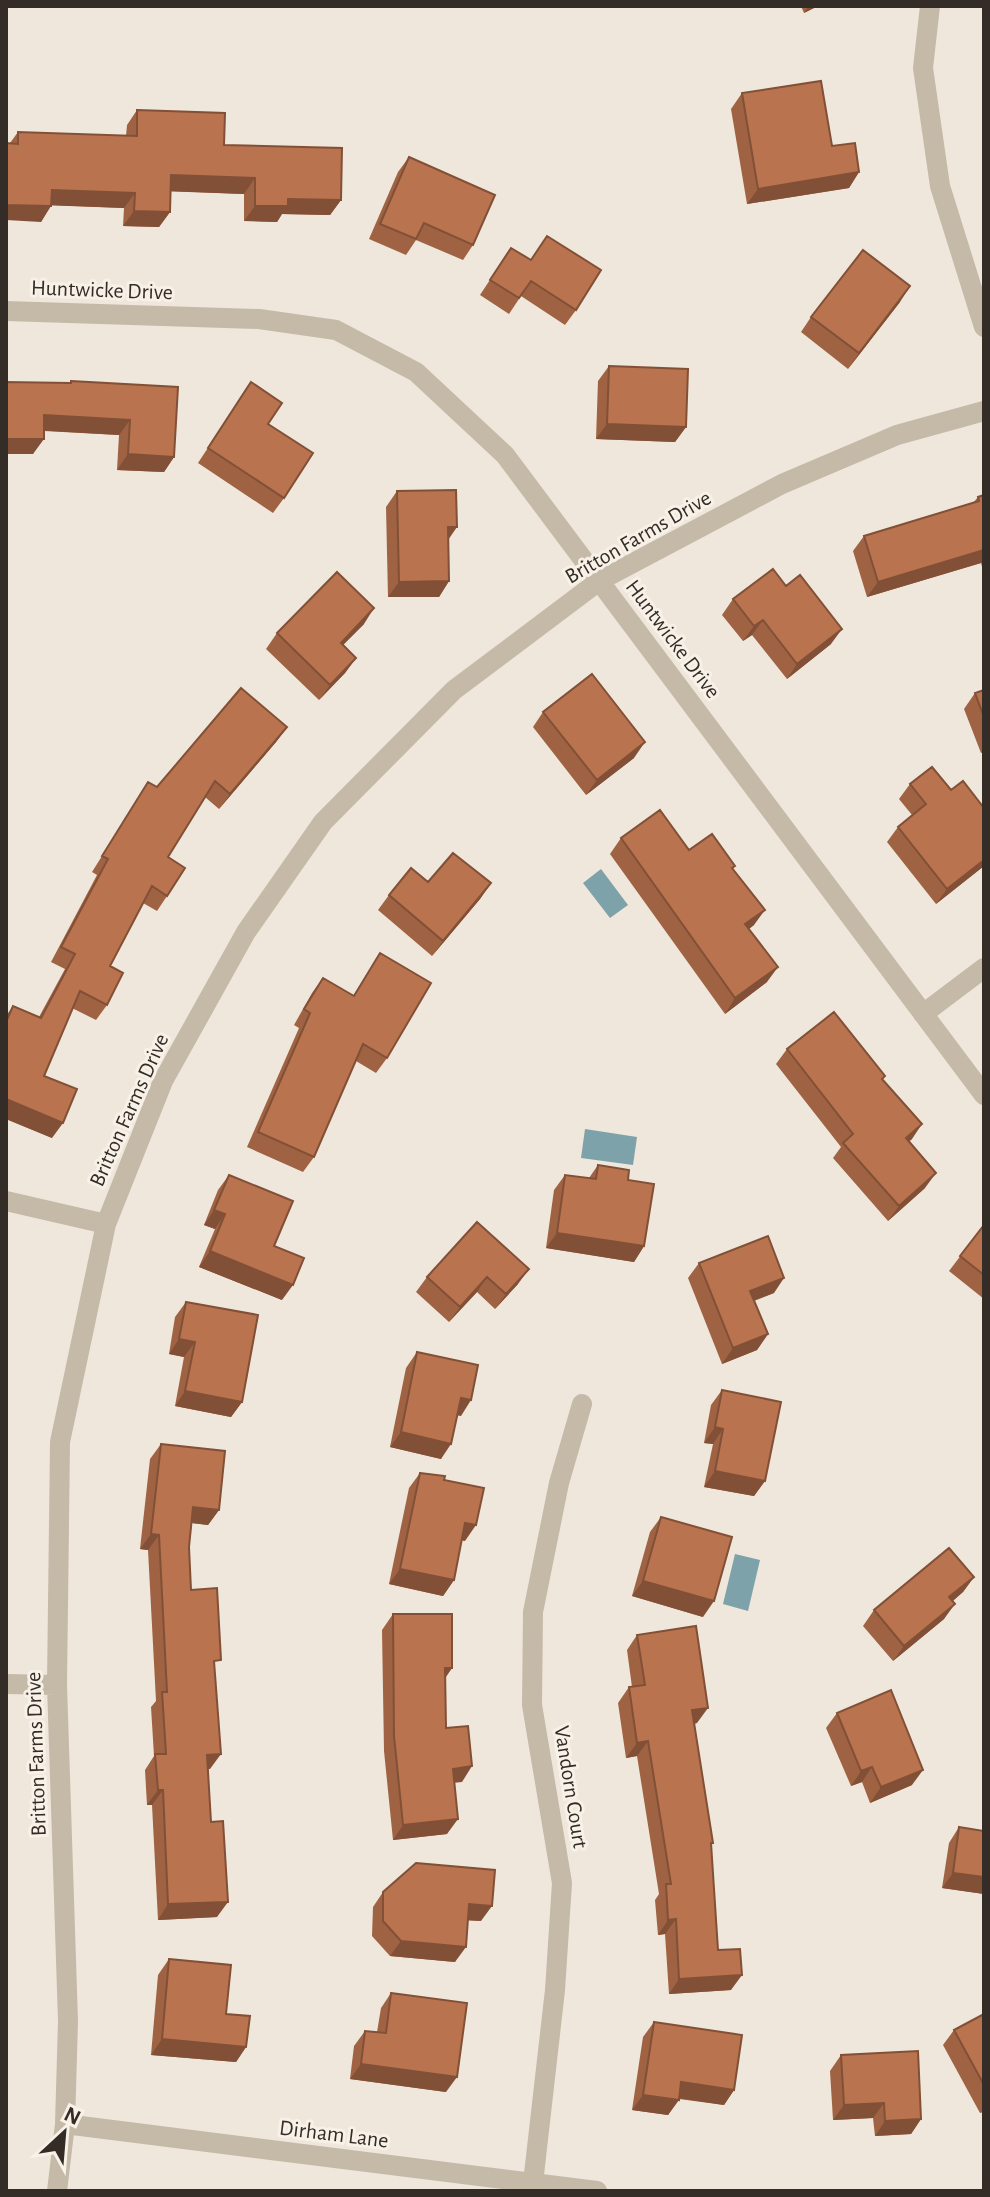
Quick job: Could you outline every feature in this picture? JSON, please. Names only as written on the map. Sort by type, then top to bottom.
[{"type":"street","points":[[930,6],[923,68],[940,186],[984,327]]},
{"type":"street","name":"Huntwicke Drive","points":[[6,311],[249,318],[336,330],[416,372],[505,455],[984,1095]]},
{"type":"street","name":"Britton Farms Drive","points":[[57,2191],[65,2124],[68,2021],[57,1685],[60,1442],[106,1224],[163,1081],[246,932],[323,822],[454,690],[599,581],[782,484],[897,435],[984,411]]},
{"type":"street","points":[[923,1014],[984,968]]},
{"type":"street","points":[[6,1201],[106,1224]]},
{"type":"street","name":"Vandorn Court","points":[[533,2183],[555,1990],[562,1883],[532,1705],[533,1612],[559,1483],[582,1404]]},
{"type":"street","points":[[6,1684],[57,1685]]},
{"type":"street","name":"Dirham Lane","points":[[65,2124],[597,2191]]},
{"type":"water","points":[[601,869],[628,905],[610,918],[583,883]]},
{"type":"water","points":[[585,1129],[637,1137],[633,1165],[581,1158]]},
{"type":"water","points":[[735,1554],[760,1560],[748,1611],[723,1604]]},
{"type":"building","points":[[821,81],[832,146],[855,143],[859,172],[758,189],[742,93]]},
{"type":"building","points":[[137,110],[225,113],[224,145],[342,148],[341,200],[288,199],[288,206],[255,206],[255,178],[171,175],[170,212],[134,211],[135,193],[52,190],[51,206],[6,205],[6,143],[18,144],[18,132],[137,136]]},
{"type":"building","points":[[409,157],[495,195],[473,245],[424,223],[416,239],[380,224]]},
{"type":"building","points":[[547,236],[601,270],[576,310],[531,281],[519,298],[490,280],[511,248],[531,260]]},
{"type":"building","points":[[863,250],[910,286],[859,353],[811,317]]},
{"type":"building","points":[[609,366],[688,369],[686,427],[607,424]]},
{"type":"building","points":[[71,381],[178,387],[174,457],[128,454],[130,420],[44,415],[44,439],[6,439],[6,382]]},
{"type":"building","points":[[251,382],[282,403],[268,424],[313,453],[284,498],[208,448]]},
{"type":"building","points":[[456,490],[457,527],[448,527],[449,581],[399,582],[397,491]]},
{"type":"building","points":[[984,495],[984,550],[878,582],[864,536],[979,501],[978,497]]},
{"type":"building","points":[[773,569],[786,586],[800,575],[842,629],[797,664],[763,620],[754,626],[733,599]]},
{"type":"building","points":[[337,572],[374,608],[341,643],[356,658],[330,685],[277,633]]},
{"type":"building","points":[[592,674],[645,742],[597,780],[543,712]]},
{"type":"building","points":[[241,688],[287,727],[230,794],[215,781],[168,857],[185,868],[167,896],[152,886],[110,966],[123,973],[107,1005],[80,991],[44,1076],[77,1089],[63,1123],[6,1099],[6,1022],[13,1006],[41,1018],[75,954],[61,947],[108,859],[102,856],[148,782],[157,787]]},
{"type":"building","points":[[984,690],[984,717],[975,693]]},
{"type":"building","points":[[932,767],[951,790],[963,781],[984,808],[984,860],[947,889],[898,827],[926,804],[910,784]]},
{"type":"building","points":[[660,810],[689,850],[712,834],[735,866],[732,868],[765,910],[745,924],[778,967],[735,998],[621,838]]},
{"type":"building","points":[[453,853],[491,883],[443,941],[389,895],[411,868],[428,882]]},
{"type":"building","points":[[380,953],[431,983],[387,1058],[363,1044],[314,1157],[258,1132],[310,1013],[304,1009],[323,978],[354,996]]},
{"type":"building","points":[[834,1012],[885,1076],[882,1079],[922,1124],[906,1138],[936,1173],[899,1206],[843,1143],[853,1134],[787,1049]]},
{"type":"building","points":[[598,1165],[629,1170],[628,1180],[654,1184],[644,1246],[557,1233],[565,1175],[596,1179]]},
{"type":"building","points":[[229,1175],[293,1201],[274,1246],[304,1258],[293,1285],[210,1251],[225,1214],[214,1210]]},
{"type":"building","points":[[477,1222],[529,1269],[506,1294],[487,1277],[460,1307],[427,1277]]},
{"type":"building","points":[[984,1225],[984,1275],[960,1256]]},
{"type":"building","points":[[768,1236],[784,1278],[750,1291],[768,1334],[733,1348],[699,1263]]},
{"type":"building","points":[[186,1302],[258,1315],[242,1402],[185,1391],[195,1342],[179,1339]]},
{"type":"building","points":[[417,1352],[478,1365],[471,1400],[461,1398],[451,1444],[401,1432]]},
{"type":"building","points":[[722,1390],[781,1402],[765,1481],[715,1471],[723,1429],[715,1427]]},
{"type":"building","points":[[161,1444],[225,1451],[219,1510],[193,1507],[189,1547],[191,1590],[217,1588],[221,1660],[214,1661],[221,1754],[207,1755],[211,1822],[223,1821],[228,1902],[168,1904],[163,1790],[158,1790],[155,1754],[166,1754],[162,1692],[167,1692],[159,1535],[151,1534]]},
{"type":"building","points":[[420,1473],[445,1476],[444,1480],[484,1488],[476,1525],[465,1523],[454,1580],[400,1569]]},
{"type":"building","points":[[661,1517],[732,1537],[714,1601],[643,1581]]},
{"type":"building","points":[[949,1548],[974,1577],[949,1597],[955,1604],[904,1646],[874,1610]]},
{"type":"building","points":[[393,1614],[452,1614],[452,1668],[445,1668],[446,1728],[468,1726],[472,1766],[453,1769],[458,1819],[403,1825],[394,1736]]},
{"type":"building","points":[[696,1626],[708,1708],[692,1710],[713,1843],[718,1950],[740,1949],[742,1975],[679,1979],[676,1919],[668,1920],[666,1884],[671,1884],[648,1741],[637,1743],[629,1687],[645,1685],[637,1635]]},
{"type":"building","points":[[891,1690],[923,1770],[881,1787],[872,1767],[861,1771],[837,1713]]},
{"type":"building","points":[[959,1827],[984,1831],[984,1877],[953,1873]]},
{"type":"building","points":[[416,1863],[495,1870],[492,1906],[469,1904],[466,1947],[401,1941],[383,1921],[383,1892]]},
{"type":"building","points":[[169,1959],[231,1965],[226,2014],[250,2016],[246,2047],[162,2039]]},
{"type":"building","points":[[391,1993],[467,2003],[457,2077],[361,2064],[365,2031],[386,2033]]},
{"type":"building","points":[[984,2014],[984,2085],[954,2030]]},
{"type":"building","points":[[654,2022],[742,2035],[734,2090],[681,2082],[679,2100],[643,2095]]},
{"type":"building","points":[[918,2051],[921,2119],[885,2121],[884,2103],[844,2105],[841,2055]]}]
